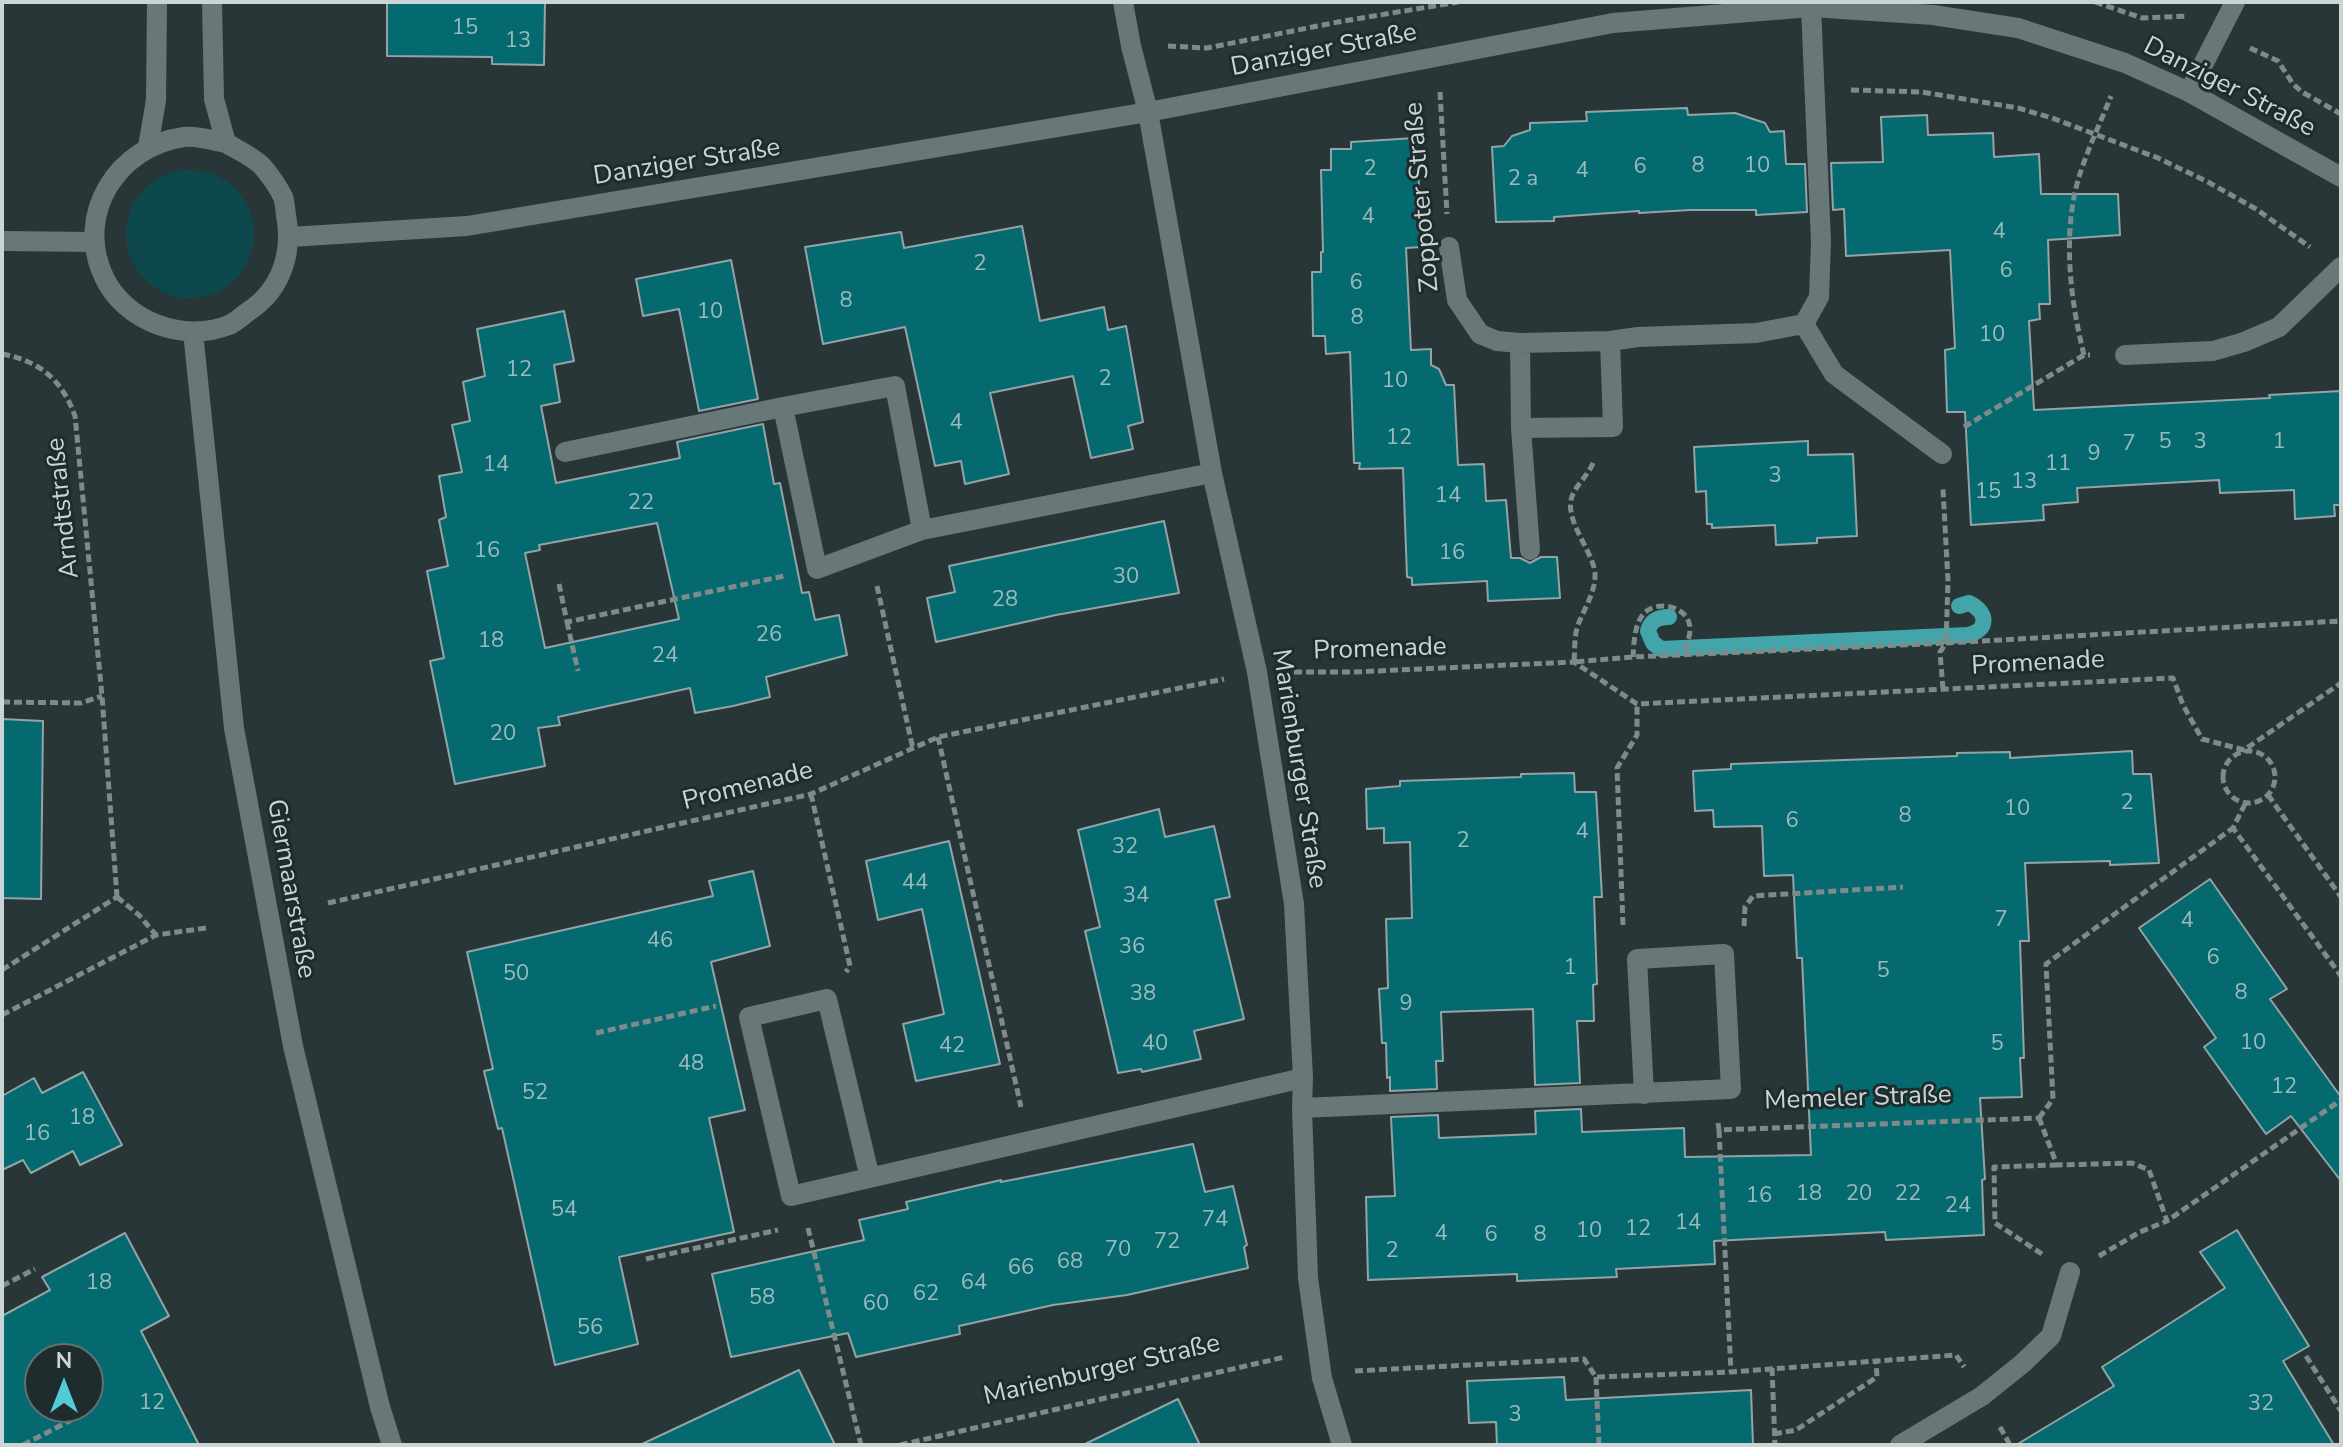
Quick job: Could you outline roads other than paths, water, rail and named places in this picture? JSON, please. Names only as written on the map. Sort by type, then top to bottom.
[{"type":"street","points":[[148,147],[156,100],[157,2]]},
{"type":"street","points":[[212,2],[214,99],[226,143]]},
{"type":"street","name":"Marienburger Straße","points":[[1123,2],[1148,112],[1212,473],[1257,672],[1294,904],[1303,1078],[1308,1278],[1322,1378],[1342,1445]]},
{"type":"street","points":[[2189,92],[2235,2]]},
{"type":"street","points":[[1811,7],[1821,242],[1819,297],[1804,324],[1834,374],[1942,454]]},
{"type":"street","name":"Danziger Straße","points":[[290,237],[467,226],[1148,112],[1613,23],[1811,7],[1933,15],[2018,28],[2125,63],[2189,92],[2341,177]]},
{"type":"street","points":[[186,136],[226,143],[261,165],[283,197],[290,237],[282,273],[261,304],[230,325],[193,332],[157,325],[126,307],[104,278],[94,242],[99,204],[117,170],[148,147],[186,136]]},
{"type":"street","points":[[2,241],[94,242]]},
{"type":"street","name":"Zoppoter Straße","points":[[1449,247],[1457,300],[1480,334],[1497,341],[1610,341],[1638,337],[1756,333],[1804,324]]},
{"type":"street","points":[[2125,355],[2213,351],[2244,342],[2279,327],[2340,268]]},
{"type":"street","name":"Giermaarstraße","points":[[193,332],[234,728],[293,1046],[380,1407],[392,1445]]},
{"type":"street","points":[[1521,428],[1613,427],[1610,341]]},
{"type":"street","points":[[1520,343],[1521,428],[1530,550]]},
{"type":"street","points":[[565,452],[895,386],[922,530]]},
{"type":"street","points":[[783,407],[817,569],[922,530],[1212,473]]},
{"type":"street","name":"Memeler Straße","points":[[1724,954],[1731,1089],[1644,1094],[1637,959],[1724,954]]},
{"type":"street","points":[[870,1178],[827,999],[749,1017],[795,1203],[870,1178],[1303,1078]]},
{"type":"street","points":[[1302,1108],[1644,1094]]},
{"type":"street","points":[[1900,1445],[1982,1396],[2051,1336],[2070,1272]]},
{"type":"waterway","points":[[1669,617],[1656,620],[1648,631],[1653,643],[1661,649],[1975,633],[1983,625],[1983,616],[1969,603],[1959,606]]}]
